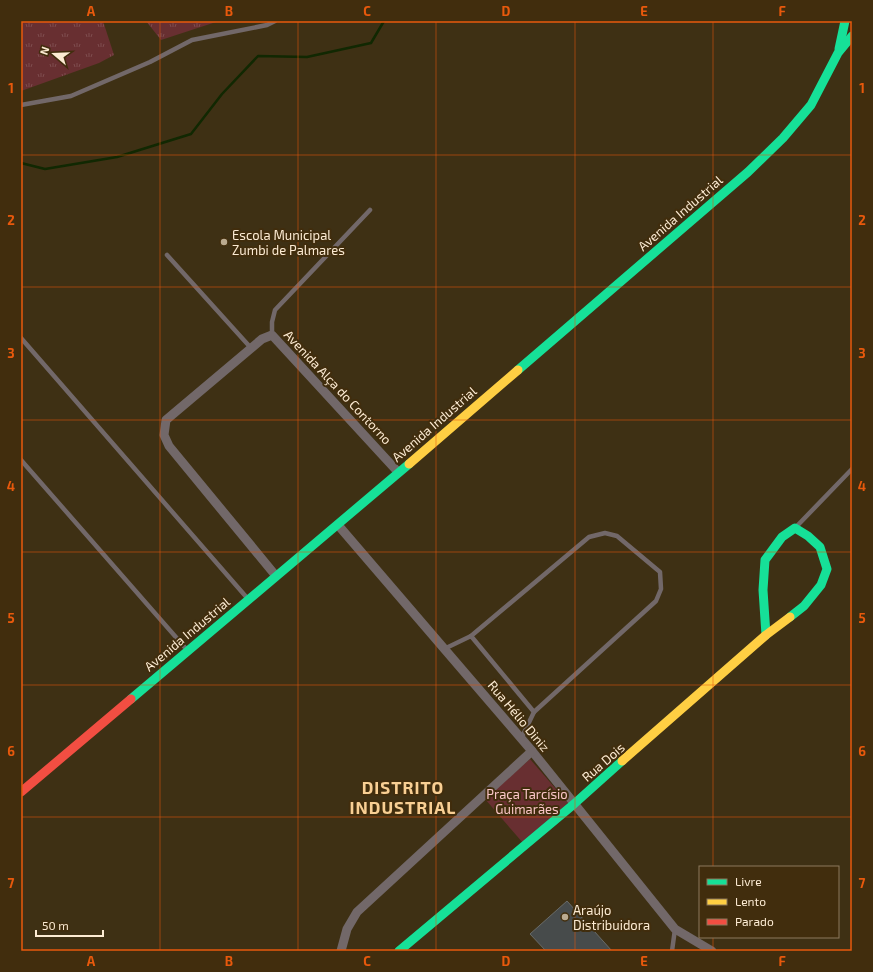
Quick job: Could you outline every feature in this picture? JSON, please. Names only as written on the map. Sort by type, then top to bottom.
[{"type":"street","name":"Avenida Industrial","points":[[838,53],[845,21]]},
{"type":"street","name":"Avenida Industrial","points":[[21,792],[338,525],[748,172],[783,138],[811,105],[838,53],[852,36]]},
{"type":"street","name":"Avenida Alça do Contorno","points":[[276,576],[169,446],[164,435],[166,420],[251,348],[262,340],[272,336],[398,472]]},
{"type":"street","name":"Rua Hélio Diniz","points":[[338,525],[532,751],[675,929]]},
{"type":"street","name":"Rua Dois","points":[[399,951],[574,804],[766,635],[804,606],[821,586],[827,569],[820,548],[808,536],[795,528]]},
{"type":"street","points":[[766,635],[762,590],[765,560],[782,537],[795,528]]},
{"type":"street","points":[[341,951],[347,929],[357,912],[532,751]]},
{"type":"street","points":[[675,929],[712,951]]},
{"type":"lane","points":[[21,105],[70,96],[150,62],[192,40],[267,25],[275,21]]},
{"type":"lane","points":[[272,336],[272,322],[275,310],[370,210]]},
{"type":"lane","points":[[167,255],[251,348]]},
{"type":"lane","points":[[21,338],[249,599]]},
{"type":"lane","points":[[21,460],[188,651]]},
{"type":"lane","points":[[795,528],[852,469]]},
{"type":"lane","points":[[444,649],[471,636],[589,537],[605,533],[617,536],[660,572],[661,588],[656,601],[534,712],[521,738]]},
{"type":"lane","points":[[471,636],[534,712]]},
{"type":"lane","points":[[672,951],[675,929]]},
{"type":"green space","points":[[21,21],[103,21],[114,55],[99,63],[21,91]]},
{"type":"green space","points":[[146,21],[219,21],[161,40]]},
{"type":"green space","name":"Praça Tarcísio Guimarães","points":[[530,759],[568,803],[523,843],[485,799]]},
{"type":"building","name":"Araújo Distribuidora","points":[[567,901],[612,951],[546,951],[530,934]]},
{"type":"waterway","points":[[21,163],[45,169],[117,157],[191,134],[222,94],[258,56],[307,57],[371,43],[384,21]]},
{"type":"traffic: fast","points":[[839,49],[845,21]]},
{"type":"traffic: fast","points":[[518,370],[748,172],[783,138],[811,105],[838,53],[852,36]]},
{"type":"traffic: fast","points":[[131,699],[409,464]]},
{"type":"traffic: fast","points":[[766,635],[763,590],[765,560],[782,537],[795,528],[808,536],[820,547],[827,569],[821,585],[804,606],[790,617]]},
{"type":"traffic: fast","points":[[399,951],[574,804],[622,761]]},
{"type":"traffic: slow","points":[[409,464],[518,370]]},
{"type":"traffic: slow","points":[[622,761],[766,635],[790,617]]},
{"type":"traffic: jam","points":[[21,792],[131,699]]},
{"type":"place","name":"Escola Municipal Zumbi de Palmares","points":[[224,242]]},
{"type":"place","name":"Araújo Distribuidora","points":[[565,917]]},
{"type":"district","name":"DISTRITO INDUSTRIAL","points":[[403,798]]}]
